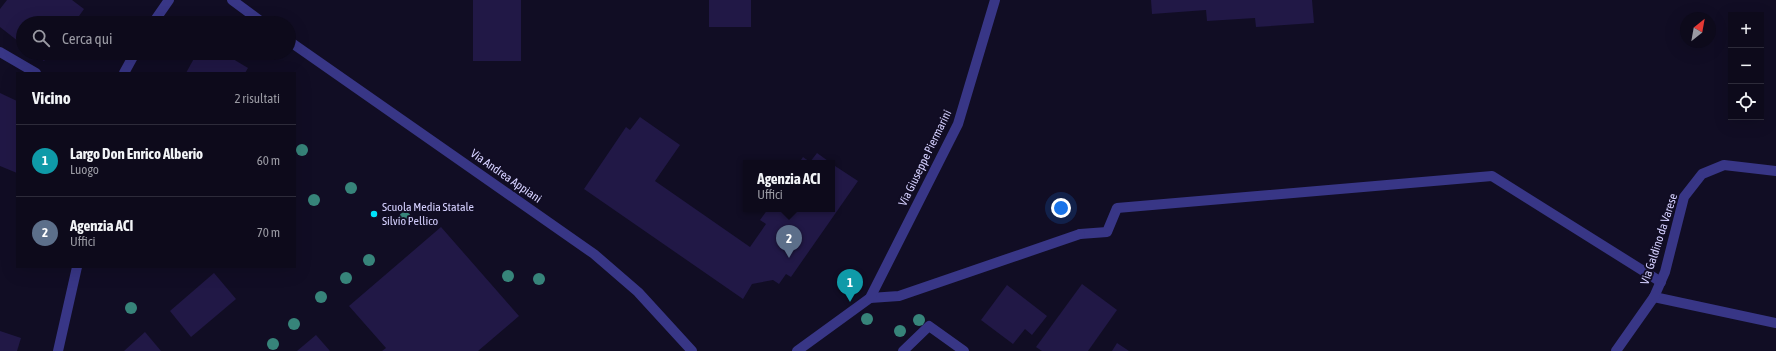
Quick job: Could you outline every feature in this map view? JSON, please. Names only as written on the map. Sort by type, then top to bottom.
[{"type":"street","points":[[158,16],[169,0]]},
{"type":"street","points":[[232,0],[254,16]]},
{"type":"street","name":"Via Giuseppe Piermarini","points":[[797,351],[870,298],[958,124],[995,0]]},
{"type":"street","name":"Via Andrea Appiani","points":[[296,46],[594,254],[638,292],[692,351]]},
{"type":"street","points":[[0,52],[34,72]]},
{"type":"street","points":[[125,72],[131,60]]},
{"type":"street","name":"Via Galdino da Varese","points":[[1616,351],[1654,297],[1665,272],[1684,197],[1702,174],[1724,165],[1776,171]]},
{"type":"street","points":[[870,298],[900,296],[1080,234],[1107,232],[1117,208],[1492,176],[1661,282]]},
{"type":"street","points":[[58,351],[76,268]]},
{"type":"street","name":"Via Galdino da Varese","points":[[1654,297],[1776,323]]},
{"type":"street","points":[[903,351],[929,326],[964,351]]},
{"type":"building","points":[[7,0],[72,0],[84,9],[79,16],[16,16],[16,40],[0,27],[0,9]]},
{"type":"building","points":[[473,0],[521,0],[521,61],[473,61]]},
{"type":"building","points":[[709,0],[751,0],[751,27],[709,27]]},
{"type":"building","points":[[1151,0],[1312,0],[1314,23],[1256,27],[1255,18],[1207,21],[1206,10],[1152,14]]},
{"type":"building","points":[[193,60],[235,60],[248,68],[246,72],[187,72]]},
{"type":"building","points":[[0,93],[16,101],[16,173],[0,166]]},
{"type":"building","points":[[640,117],[680,145],[655,181],[750,247],[766,224],[760,220],[766,212],[835,212],[835,166],[858,181],[791,277],[786,274],[779,284],[773,280],[752,284],[743,299],[584,189],[626,127],[630,130]]},
{"type":"building","points":[[817,153],[827,160],[812,160]]},
{"type":"building","points":[[441,227],[519,316],[478,351],[382,351],[386,348],[349,306]]},
{"type":"building","points":[[214,273],[236,299],[191,337],[170,311]]},
{"type":"building","points":[[1082,284],[1117,310],[1088,351],[1042,351],[1036,347]]},
{"type":"building","points":[[1007,285],[1047,316],[1032,335],[1025,329],[1013,344],[981,320]]},
{"type":"building","points":[[0,331],[21,338],[17,351],[0,351]]},
{"type":"building","points":[[145,332],[161,351],[124,351]]},
{"type":"building","points":[[316,335],[330,351],[297,351]]},
{"type":"building","points":[[1117,343],[1129,351],[1112,351]]},
{"type":"place","name":"Scuola Media Statale Silvio Pellico","points":[[374,214]]},
{"type":"place","name":"Agenzia ACI","points":[[789,258]]},
{"type":"place","name":"Largo Don Enrico Alberio","points":[[850,302]]}]
